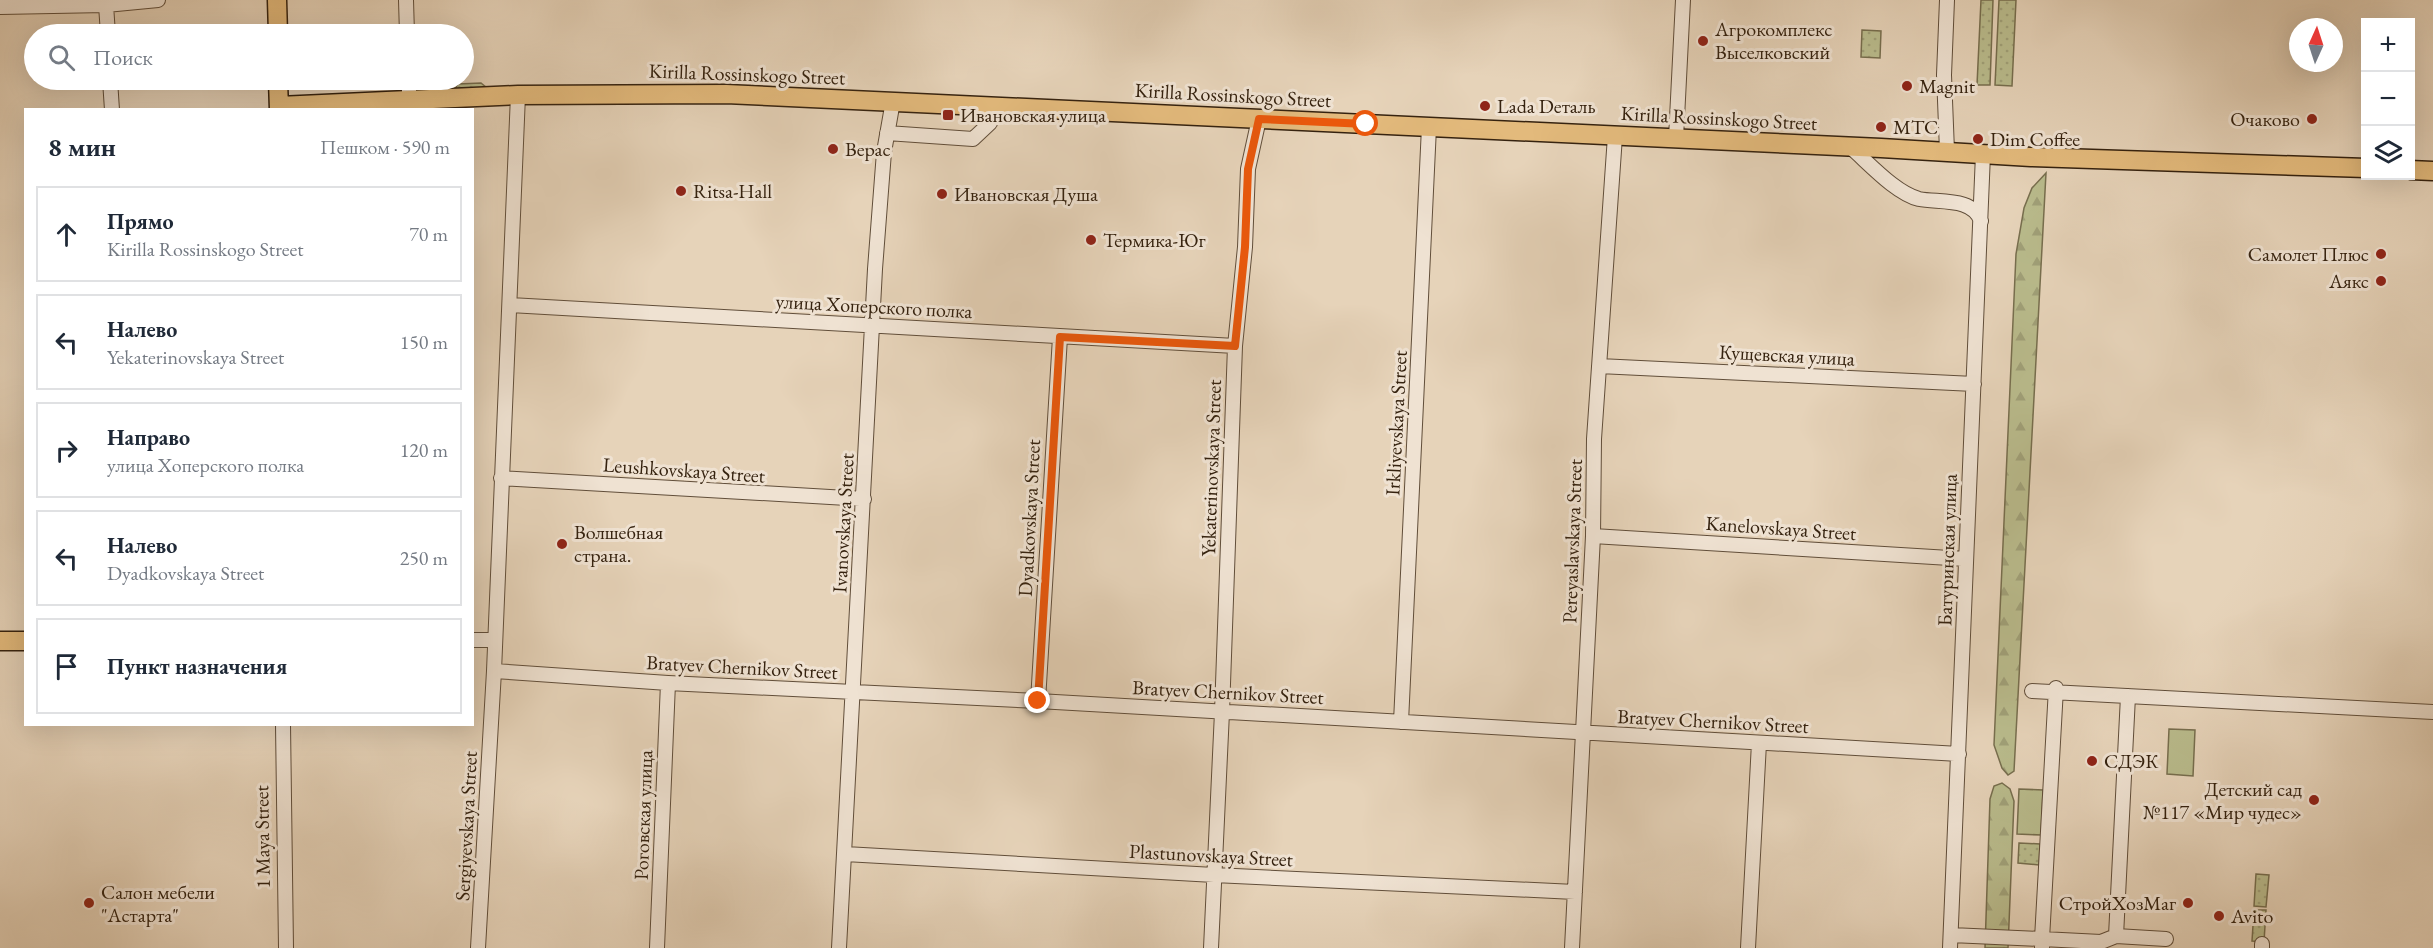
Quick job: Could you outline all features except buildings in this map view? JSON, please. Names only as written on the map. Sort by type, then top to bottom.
[{"type":"main road","points":[[277,0],[278,24]]},
{"type":"main road","points":[[278,90],[279,108]]},
{"type":"main road","name":"Kirilla Rossinskogo Street","points":[[279,108],[410,99],[518,95],[689,93],[1983,154],[2361,168]]},
{"type":"main road","points":[[2415,170],[2433,171]]},
{"type":"main road","points":[[0,641],[24,641]]},
{"type":"street","points":[[0,7],[106,5],[158,0]]},
{"type":"street","points":[[406,0],[407,24]]},
{"type":"street","points":[[1676,138],[1683,0]]},
{"type":"street","points":[[1947,0],[1944,75],[1947,151]]},
{"type":"street","points":[[106,5],[107,24]]},
{"type":"street","points":[[111,90],[112,108]]},
{"type":"street","points":[[410,90],[410,99]]},
{"type":"street","name":"Sergiyevskaya Street","points":[[478,948],[494,671],[518,95]]},
{"type":"street","name":"Ivanovskaya Street","points":[[839,948],[880,197],[893,101]]},
{"type":"street","points":[[887,133],[973,138],[990,123],[990,106]]},
{"type":"street","name":"Yekaterinovskaya Street","points":[[1210,948],[1222,712],[1235,346],[1245,247],[1248,169],[1259,119]]},
{"type":"street","name":"Irkliyevskaya Street","points":[[1401,722],[1430,127]]},
{"type":"street","name":"Pereyaslavskaya Street","points":[[1572,948],[1593,536],[1594,439],[1615,136]]},
{"type":"street","points":[[1850,146],[1908,195],[1961,204],[1971,208],[1981,221]]},
{"type":"street","name":"Батуринская улица","points":[[1951,942],[1983,154]]},
{"type":"street","name":"улица Хоперского полка","points":[[510,305],[1235,346]]},
{"type":"street","name":"Dyadkovskaya Street","points":[[1038,701],[1060,337]]},
{"type":"street","name":"Кущевская улица","points":[[1599,366],[1974,384]]},
{"type":"street","name":"Leushkovskaya Street","points":[[501,478],[864,499]]},
{"type":"street","name":"Kanelovskaya Street","points":[[1593,536],[1966,559]]},
{"type":"street","points":[[474,640],[495,640]]},
{"type":"street","name":"Bratyev Chernikov Street","points":[[494,671],[668,683],[1038,701],[1959,754]]},
{"type":"street","name":"Роговская улица","points":[[657,948],[668,683]]},
{"type":"street","points":[[2032,691],[2055,690],[2433,712]]},
{"type":"street","points":[[2042,944],[2055,690]]},
{"type":"street","points":[[2116,936],[2128,696]]},
{"type":"street","name":"1 Maya Street","points":[[284,726],[286,948]]},
{"type":"street","points":[[1748,948],[1759,743]]},
{"type":"street","name":"Plastunovskaya Street","points":[[845,854],[1575,892]]},
{"type":"street","points":[[1951,942],[2042,944],[2101,942],[2116,936],[2166,939]]},
{"type":"green space","points":[[1981,0],[1993,0],[1990,85],[1977,85]]},
{"type":"green space","points":[[1999,0],[2016,0],[2012,86],[1995,85]]},
{"type":"green space","points":[[1862,30],[1881,31],[1880,58],[1861,57]]},
{"type":"green space","points":[[474,83],[481,83],[487,88],[474,89]]},
{"type":"green space","points":[[2046,173],[2014,771],[2008,775],[2002,768],[1994,745],[2016,254],[2024,208],[2032,188]]},
{"type":"green space","points":[[2169,729],[2195,730],[2193,776],[2167,774]]},
{"type":"green space","points":[[2002,783],[2010,789],[2014,801],[2008,948],[1985,948],[1990,799],[1994,786]]},
{"type":"green space","points":[[2019,789],[2043,790],[2041,835],[2017,834]]},
{"type":"green space","points":[[2019,843],[2040,844],[2039,865],[2018,863]]},
{"type":"green space","points":[[2256,874],[2269,875],[2266,907],[2254,906]]},
{"type":"green space","points":[[2254,910],[2266,910],[2264,942],[2252,941]]},
{"type":"place","name":"Агрокомплекс Выселковский","points":[[1703,41]]},
{"type":"place","name":"Magnit","points":[[1907,86]]},
{"type":"place","name":"Lada Dеталь","points":[[1485,106]]},
{"type":"place","name":"Ивановская улица","points":[[948,115]]},
{"type":"place","name":"Очаково","points":[[2312,119]]},
{"type":"place","name":"МТС","points":[[1881,127]]},
{"type":"place","name":"Dim Coffee","points":[[1978,139]]},
{"type":"place","name":"Верас","points":[[833,149]]},
{"type":"place","name":"Ritsa-Hall","points":[[681,191]]},
{"type":"place","name":"Ивановская Душа","points":[[942,194]]},
{"type":"place","name":"Термика-Юг","points":[[1091,240]]},
{"type":"place","name":"Самолет Плюс","points":[[2381,254]]},
{"type":"place","name":"Аякс","points":[[2381,281]]},
{"type":"place","name":"Волшебная страна.","points":[[562,544]]},
{"type":"place","name":"СДЭК","points":[[2092,761]]},
{"type":"place","name":"Детский сад №117 «Мир чудес»","points":[[2314,800]]},
{"type":"place","name":"Салон мебели \"Астарта\"","points":[[89,903]]},
{"type":"place","name":"СтройХозМаг","points":[[2188,903]]},
{"type":"place","name":"Avito","points":[[2219,916]]},
{"type":"route","points":[[1038,701],[1060,337],[1235,346],[1245,247],[1248,169],[1259,119],[1366,124]]}]
